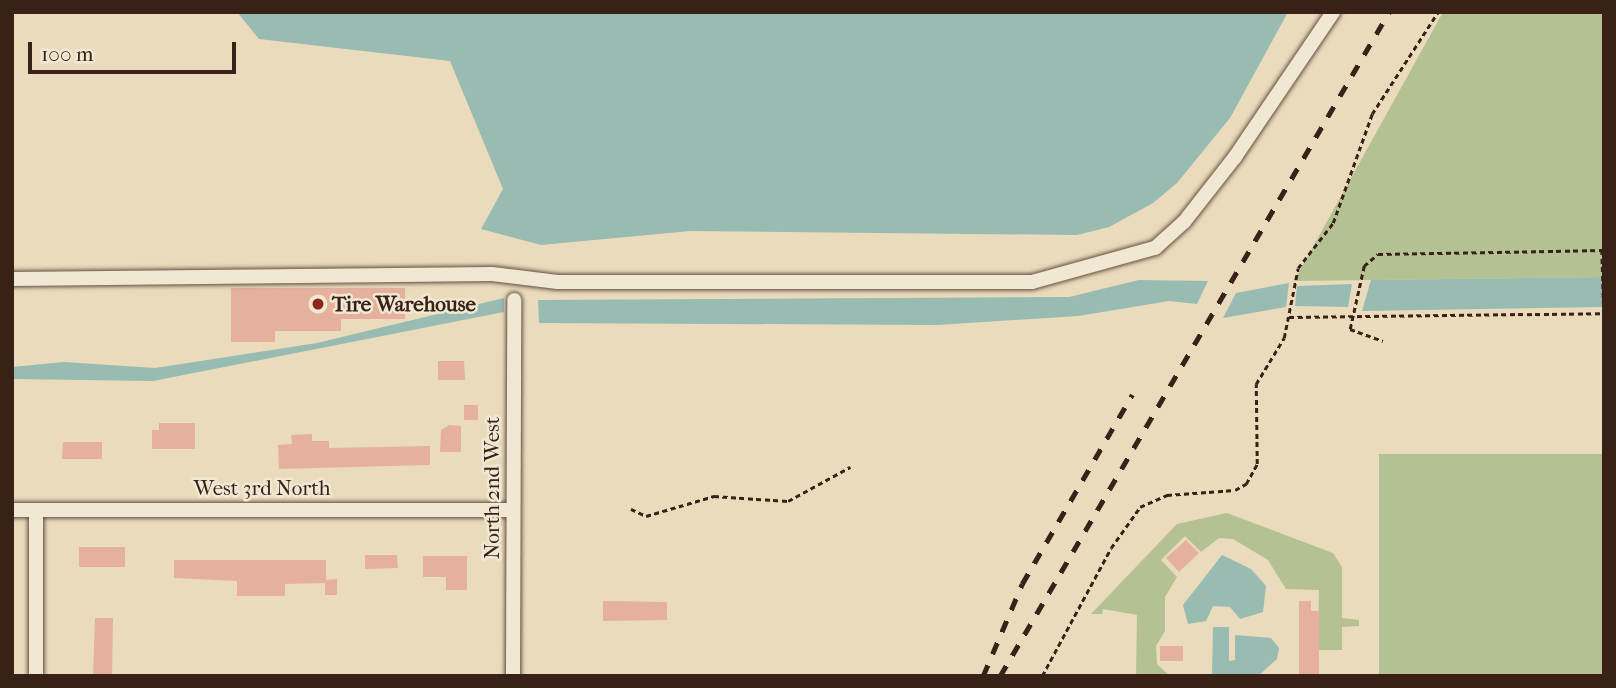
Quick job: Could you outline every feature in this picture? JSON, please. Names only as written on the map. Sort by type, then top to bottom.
[{"type":"street","points":[[12,279],[492,274],[558,282],[1032,282],[1155,248],[1184,222],[1235,157],[1333,12]]},
{"type":"street","name":"North 2nd West","points":[[513,676],[514,300]]},
{"type":"street","name":"West 3rd North","points":[[12,510],[513,510]]},
{"type":"street","points":[[36,510],[36,676]]},
{"type":"path","points":[[1042,676],[1111,548],[1140,507],[1167,495],[1235,490],[1246,484],[1257,464],[1256,384],[1284,338],[1294,281],[1333,223],[1373,114],[1438,12]]},
{"type":"path","points":[[1289,316],[1353,317],[1604,313],[1603,250],[1378,254],[1364,266],[1353,317],[1350,329],[1383,341]]},
{"type":"path","points":[[631,509],[646,516],[714,496],[788,501],[850,467]]},
{"type":"green space","points":[[1443,12],[1604,12],[1604,277],[1294,281]]},
{"type":"green space","points":[[1379,454],[1604,454],[1604,676],[1379,676]]},
{"type":"green space","points":[[1227,513],[1333,553],[1342,567],[1342,618],[1359,620],[1359,626],[1342,627],[1342,650],[1318,650],[1319,590],[1286,589],[1268,560],[1233,539],[1219,538],[1201,552],[1185,536],[1161,560],[1177,577],[1165,597],[1165,631],[1156,646],[1157,664],[1170,676],[1136,676],[1137,615],[1103,609],[1102,614],[1091,614],[1177,524]]},
{"type":"water","points":[[237,12],[1288,12],[1230,118],[1177,183],[1153,203],[1109,227],[1077,235],[690,231],[541,245],[481,229],[503,189],[450,61],[259,39]]},
{"type":"water","points":[[1604,277],[1604,307],[1362,311],[1371,280]]},
{"type":"water","points":[[1139,280],[1208,281],[1197,304],[1169,301],[1078,316],[937,325],[539,323],[538,300],[1069,297]]},
{"type":"water","points":[[1289,283],[1286,307],[1223,318],[1236,293]]},
{"type":"water","points":[[1352,284],[1348,307],[1295,306],[1297,286]]},
{"type":"water","points":[[504,298],[504,312],[153,381],[12,379],[12,367],[64,362],[155,368],[317,343]]},
{"type":"water","points":[[1222,555],[1251,569],[1266,586],[1263,612],[1240,619],[1230,607],[1213,606],[1206,621],[1188,624],[1183,605]]},
{"type":"water","points":[[1213,627],[1229,627],[1229,661],[1235,660],[1235,635],[1271,638],[1279,648],[1277,659],[1258,676],[1212,676]]},
{"type":"building","name":"Tire Warehouse","points":[[231,288],[405,288],[405,319],[341,319],[341,331],[275,331],[275,342],[231,342]]},
{"type":"building","points":[[438,361],[464,361],[465,380],[438,380]]},
{"type":"building","points":[[464,405],[478,405],[478,420],[464,420]]},
{"type":"building","points":[[159,423],[195,423],[195,449],[152,449],[152,430],[159,430]]},
{"type":"building","points":[[449,425],[461,426],[461,452],[440,452],[441,430]]},
{"type":"building","points":[[312,434],[312,441],[329,441],[329,448],[430,446],[430,465],[279,469],[278,445],[292,444],[291,435]]},
{"type":"building","points":[[63,442],[102,442],[102,459],[62,459]]},
{"type":"building","points":[[1186,540],[1199,553],[1179,572],[1166,558]]},
{"type":"building","points":[[79,547],[125,547],[125,567],[79,567]]},
{"type":"building","points":[[365,555],[397,555],[398,568],[365,569]]},
{"type":"building","points":[[423,556],[467,556],[467,590],[446,590],[446,577],[423,577]]},
{"type":"building","points":[[174,560],[326,560],[326,580],[337,579],[337,595],[325,595],[325,583],[285,584],[285,596],[237,596],[237,581],[174,578]]},
{"type":"building","points":[[603,601],[667,602],[667,620],[603,621]]},
{"type":"building","points":[[1299,601],[1311,601],[1311,611],[1319,611],[1319,676],[1299,676]]},
{"type":"building","points":[[95,618],[113,618],[112,676],[93,676]]},
{"type":"building","points":[[1160,646],[1183,646],[1183,661],[1160,661]]},
{"type":"railway","points":[[1000,676],[1389,12]]},
{"type":"railway","points":[[983,676],[1022,584],[1132,395]]},
{"type":"place","name":"Tire Warehouse","points":[[318,304]]}]
